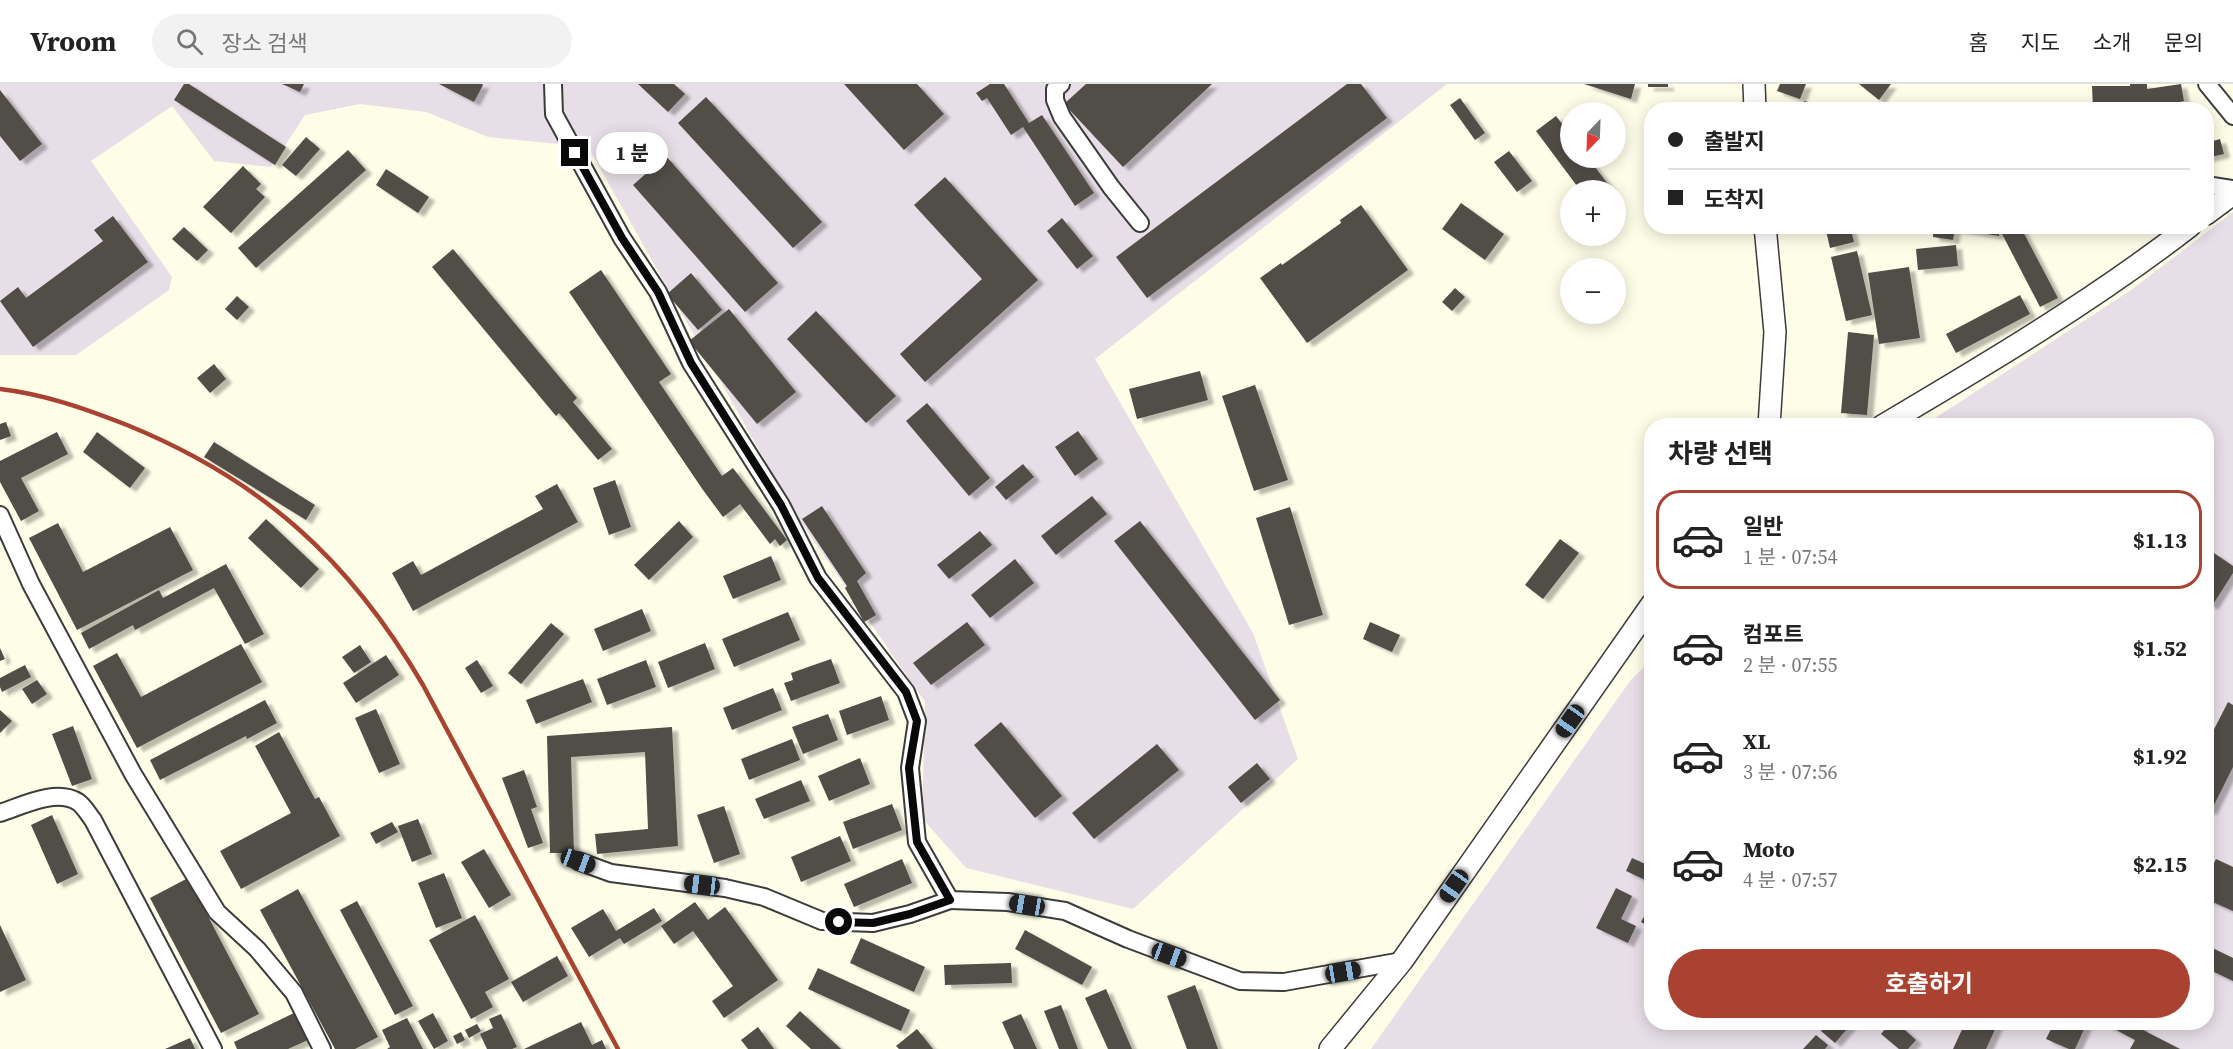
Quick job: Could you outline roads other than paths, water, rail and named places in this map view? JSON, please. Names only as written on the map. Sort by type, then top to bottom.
[{"type":"street","points":[[553,84],[554,114],[622,238],[658,292],[691,363],[781,505],[818,578],[906,692],[917,721],[909,768],[917,842],[950,900]]},
{"type":"street","points":[[1754,84],[1755,102]]},
{"type":"street","points":[[2207,84],[2233,116]]},
{"type":"street","points":[[1055,86],[1054,100],[1062,117],[1111,187],[1140,223]]},
{"type":"street","points":[[2214,186],[2233,189]]},
{"type":"street","points":[[2214,208],[2233,194]]},
{"type":"street","points":[[1766,234],[1775,332],[1770,418]]},
{"type":"street","points":[[1895,418],[1996,358],[2151,257],[2180,234]]},
{"type":"street","points":[[0,514],[31,584],[133,774],[217,912],[257,949],[294,993],[322,1049]]},
{"type":"street","points":[[1330,1049],[1402,961],[1644,615]]},
{"type":"street","points":[[0,813],[52,797],[67,797],[80,803],[93,820],[213,1049]]},
{"type":"street","points":[[578,861],[611,873],[725,888],[764,897],[822,921],[873,923],[910,914],[950,900],[1008,902],[1065,911],[1128,939],[1240,981],[1284,982],[1402,961]]},
{"type":"railway","points":[[0,389],[33,394],[80,408],[127,425],[175,447],[220,471],[261,498],[333,562],[365,599],[395,640],[423,685],[618,1049]]}]
